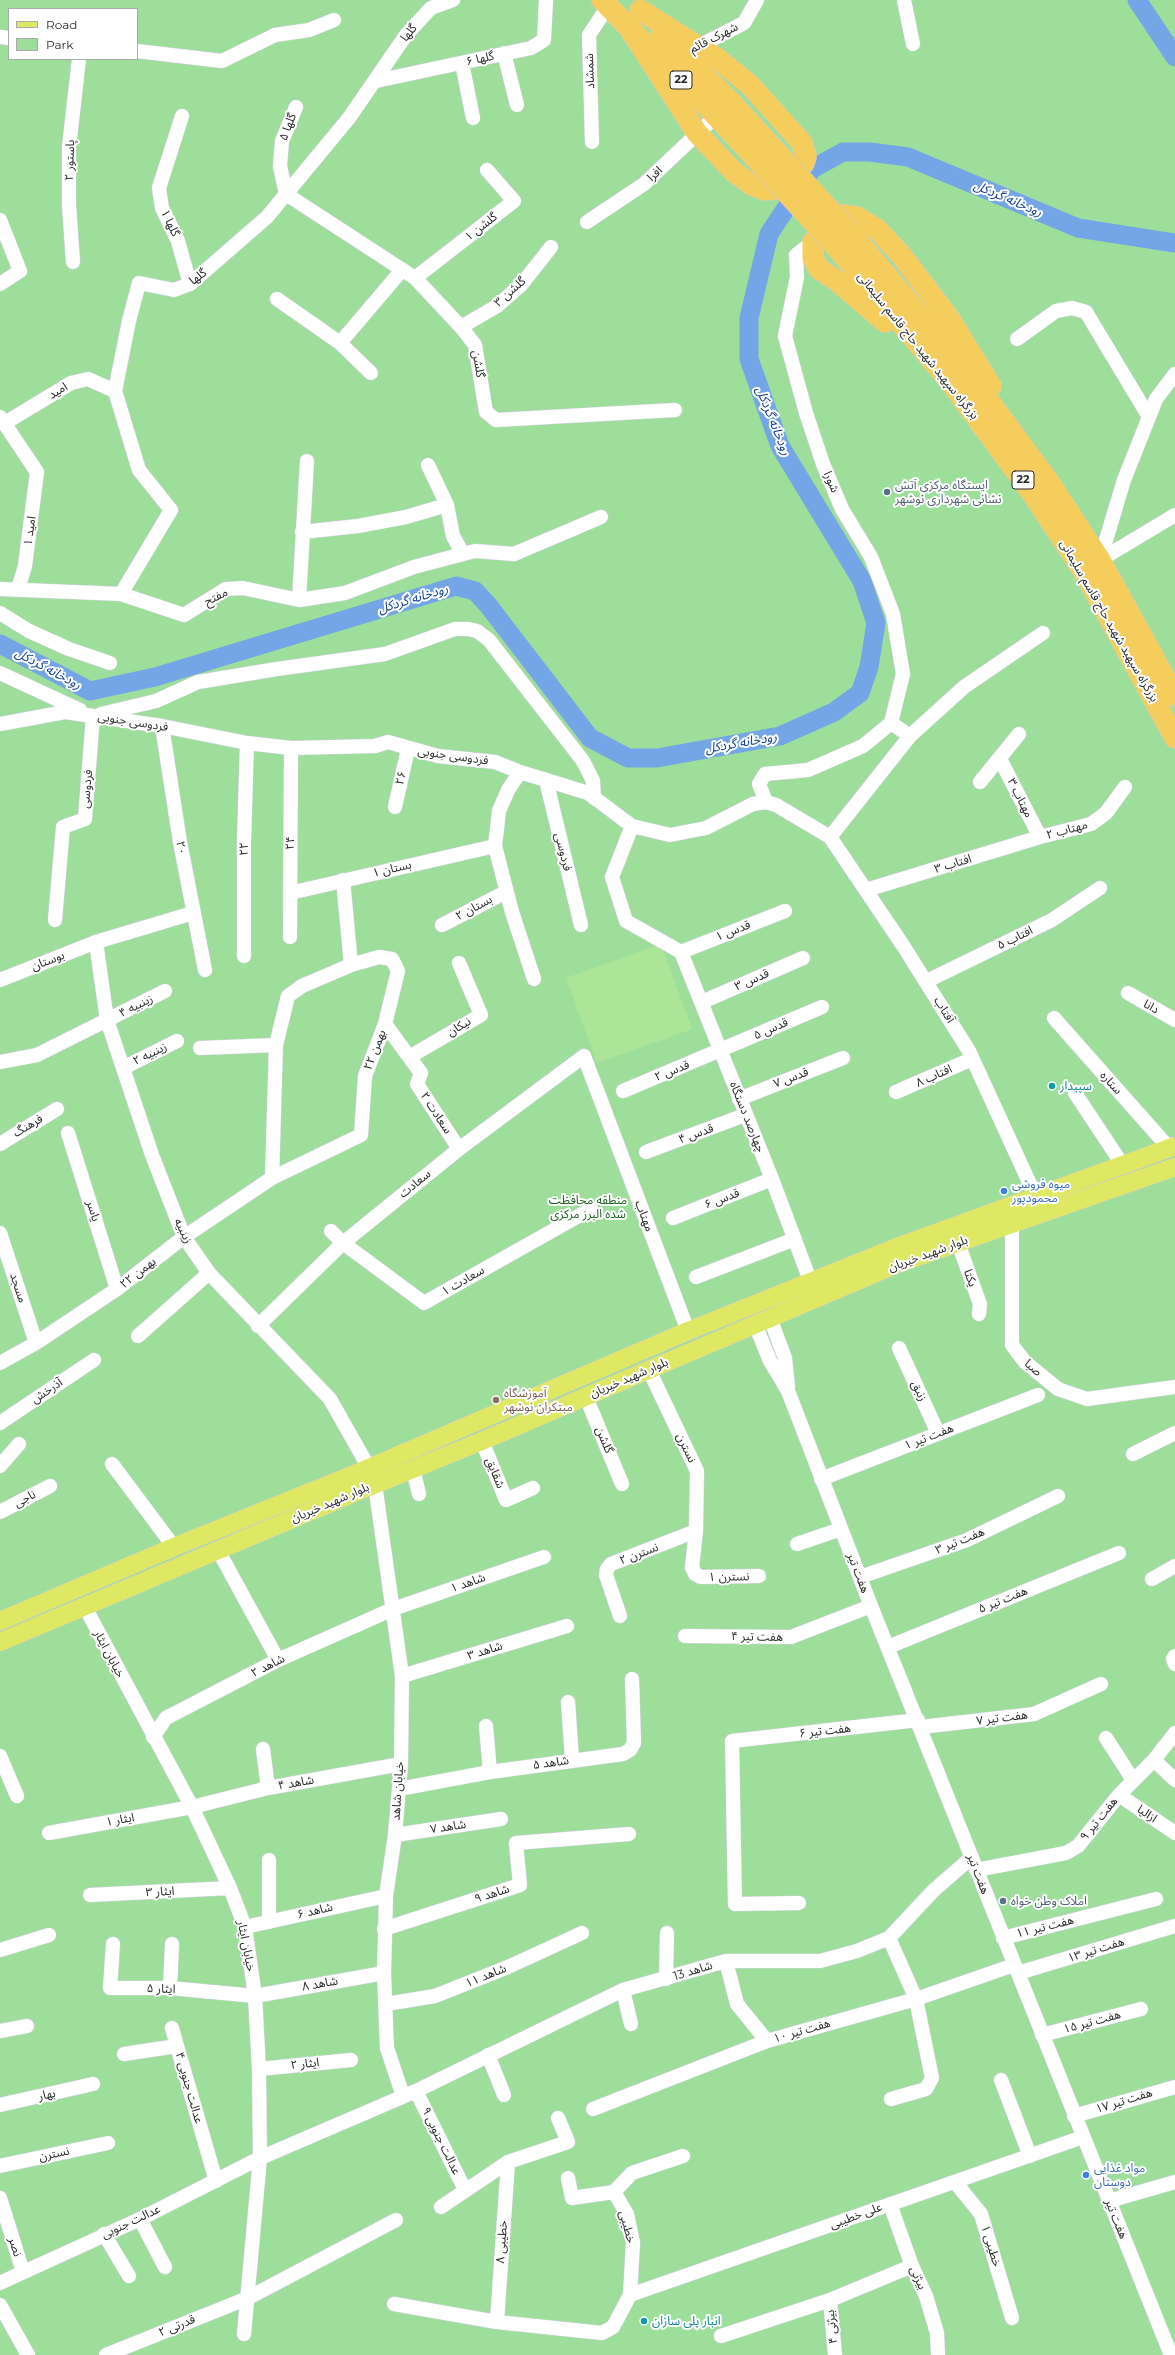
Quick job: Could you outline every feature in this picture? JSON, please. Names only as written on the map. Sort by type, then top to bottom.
[{"type":"highway","name":"بزرگراه سپهبد شهید حاج قاسم سلیمانی","points":[[605,3],[633,12],[690,51],[731,102],[766,155],[836,247],[948,379],[1032,493],[1084,572],[1175,738]]},
{"type":"highway","name":"بزرگراه سپهبد شهید حاج قاسم سلیمانی","points":[[633,12],[716,116],[766,155],[851,233],[964,367],[1023,446],[1100,560],[1175,696]]},
{"type":"highway","points":[[633,12],[697,133],[734,172],[752,185],[764,190],[775,189],[804,163],[806,156],[802,143],[751,86],[718,59],[690,51]]},
{"type":"highway","points":[[948,379],[866,304],[819,269],[813,258],[813,242],[845,215],[857,217],[878,230],[902,256],[949,318],[981,366],[1023,446]]},
{"type":"main road","name":"بلوار شهید خیریان","points":[[0,1642],[218,1550],[372,1476],[688,1331],[811,1283],[892,1249],[1035,1195],[1172,1147]]},
{"type":"main road","name":"بلوار شهید خیریان","points":[[0,1621],[174,1547],[372,1476],[413,1469],[897,1264],[1175,1167]]},
{"type":"main road","points":[[755,1304],[763,1321]]},
{"type":"street","name":"گلها","points":[[121,594],[170,510],[139,470],[115,391],[128,321],[139,283],[174,290],[190,284],[266,217],[349,118],[376,81],[406,35],[431,8],[453,0]]},
{"type":"street","name":"گلها ۶","points":[[376,81],[531,48],[544,40],[546,0]]},
{"type":"street","name":"شهرک قائم","points":[[690,51],[744,23],[757,0]]},
{"type":"street","points":[[904,0],[914,44]]},
{"type":"street","name":"شمشاد","points":[[592,142],[589,35],[605,3]]},
{"type":"street","points":[[138,51],[222,61],[275,35],[309,30],[334,20]]},
{"type":"street","points":[[504,54],[517,106]]},
{"type":"street","name":"پاستور ۲","points":[[73,262],[69,205],[69,147],[79,60]]},
{"type":"street","points":[[462,63],[473,118]]},
{"type":"street","name":"گلها ۵","points":[[286,194],[280,166],[282,141],[296,107]]},
{"type":"street","name":"گلها ۱","points":[[182,116],[159,188],[162,208],[178,241],[190,284]]},
{"type":"street","name":"افرا","points":[[586,222],[644,184],[716,116]]},
{"type":"street","name":"گلشن ۱","points":[[415,278],[514,201],[487,170]]},
{"type":"street","name":"گلشن","points":[[286,194],[415,278],[461,327],[475,345],[486,412],[496,420],[675,410]]},
{"type":"street","points":[[0,220],[20,271],[0,284]]},
{"type":"street","name":"شورا","points":[[813,242],[796,255],[797,277],[785,336],[806,412],[823,464],[842,509],[871,557],[893,614],[902,674],[891,723]]},
{"type":"street","name":"گلشن ۳","points":[[461,327],[497,306],[521,285],[551,247]]},
{"type":"street","points":[[797,277],[805,270],[819,269]]},
{"type":"street","points":[[340,343],[402,270]]},
{"type":"street","points":[[277,299],[340,343],[371,373]]},
{"type":"street","points":[[1017,339],[1056,311],[1072,308],[1086,312],[1149,417]]},
{"type":"street","points":[[1100,560],[1124,480],[1156,399],[1175,374]]},
{"type":"street","name":"امید","points":[[37,472],[2,420],[71,383],[88,379],[115,391]]},
{"type":"street","points":[[307,461],[299,600],[345,593],[414,567],[476,551],[514,554],[601,517]]},
{"type":"street","points":[[428,465],[447,505],[453,536],[462,554]]},
{"type":"street","name":"امید ۱","points":[[18,589],[25,566],[37,472]]},
{"type":"street","points":[[302,532],[358,526],[406,517],[447,505]]},
{"type":"street","points":[[1100,560],[1175,515]]},
{"type":"street","name":"مفتح","points":[[0,589],[121,594],[184,615],[226,590],[243,588],[299,600]]},
{"type":"street","points":[[0,613],[29,631],[69,649],[110,663]]},
{"type":"street","points":[[0,673],[93,716],[156,701],[198,682],[270,670],[385,654],[455,629],[468,629],[477,631],[490,640],[583,760],[593,781],[594,798]]},
{"type":"street","points":[[910,736],[891,723],[863,746],[808,770],[765,774],[759,784],[766,802],[776,805],[830,837],[910,736],[964,687],[1042,633]]},
{"type":"street","name":"فردوسی جنوبی","points":[[0,724],[65,712],[162,726],[247,743],[291,748],[375,746],[388,742],[408,749],[438,756],[495,762],[520,772],[588,793],[632,826],[670,835],[706,828],[753,804],[766,802]]},
{"type":"street","name":"فردوسی","points":[[56,920],[63,827],[85,818],[93,716]]},
{"type":"street","name":"۲۰","points":[[162,726],[193,913],[205,970]]},
{"type":"street","points":[[980,782],[1019,734]]},
{"type":"street","name":"۲۲","points":[[244,956],[244,841],[247,743]]},
{"type":"street","name":"۲۴","points":[[290,937],[291,748]]},
{"type":"street","name":"۲۶","points":[[395,807],[408,749]]},
{"type":"street","name":"مهتاب ۳","points":[[1000,759],[1040,837]]},
{"type":"street","points":[[520,772],[508,790],[499,811],[495,846],[506,892],[534,979]]},
{"type":"street","name":"فردوسی","points":[[546,780],[581,925]]},
{"type":"street","name":"مهتاب ۲","points":[[1040,837],[1091,824],[1106,813],[1125,786]]},
{"type":"street","points":[[632,826],[612,877],[626,921],[681,952]]},
{"type":"street","name":"آفتاب","points":[[830,837],[927,981],[972,1059],[1035,1195]]},
{"type":"street","name":"افتاب ۳","points":[[866,890],[1040,837]]},
{"type":"street","name":"بستان ۱","points":[[290,893],[495,846]]},
{"type":"street","points":[[343,880],[351,965]]},
{"type":"street","name":"افتاب ۵","points":[[927,981],[1052,920],[1100,888]]},
{"type":"street","name":"بستان ۲","points":[[442,925],[506,892]]},
{"type":"street","name":"قدس ۱","points":[[681,952],[785,911]]},
{"type":"street","name":"بوستان","points":[[0,980],[96,942],[193,913]]},
{"type":"street","name":"زینبیه","points":[[96,942],[107,1020],[152,1155],[184,1237],[208,1273],[330,1399],[372,1476]]},
{"type":"street","name":"چهارصد دستگاه","points":[[681,952],[772,1179],[811,1283]]},
{"type":"street","name":"۲۲ بهمن","points":[[0,1363],[36,1343],[117,1289],[184,1237],[272,1178],[361,1135],[364,1076],[385,1024],[398,971],[392,959],[387,957],[351,965],[302,986],[288,996],[276,1045],[272,1178]]},
{"type":"street","name":"قدس ۳","points":[[702,1002],[803,958]]},
{"type":"street","name":"نیکان","points":[[411,1056],[481,1015],[459,963]]},
{"type":"street","name":"زینبیه ۴","points":[[0,1062],[37,1055],[165,991]]},
{"type":"street","name":"دانا","points":[[1128,993],[1175,1020]]},
{"type":"street","name":"قدس ۵","points":[[721,1051],[822,1006]]},
{"type":"street","name":"ستاره","points":[[1054,1018],[1172,1147]]},
{"type":"street","points":[[385,1024],[411,1056]]},
{"type":"street","name":"زینبیه ۲","points":[[123,1068],[177,1041]]},
{"type":"street","points":[[200,1048],[276,1045]]},
{"type":"street","name":"قدس ۲","points":[[623,1092],[721,1051]]},
{"type":"street","name":"سعادت ۲","points":[[411,1056],[421,1073],[417,1084],[458,1149]]},
{"type":"street","name":"سعادت","points":[[258,1326],[343,1243],[458,1149],[584,1056]]},
{"type":"street","name":"مهتاب","points":[[584,1056],[688,1331]]},
{"type":"street","name":"قدس ۷","points":[[740,1099],[843,1058]]},
{"type":"street","name":"افتاب ۸","points":[[896,1092],[972,1059]]},
{"type":"street","points":[[1075,1094],[1122,1164]]},
{"type":"street","name":"فرهنگ","points":[[0,1144],[57,1109]]},
{"type":"street","name":"قدس ۴","points":[[646,1152],[746,1116]]},
{"type":"street","name":"یاسر","points":[[68,1133],[117,1289]]},
{"type":"street","name":"قدس ۶","points":[[673,1218],[772,1179]]},
{"type":"street","name":"سعادت ۱","points":[[343,1243],[424,1304],[591,1208]]},
{"type":"street","name":"صبا","points":[[1012,1224],[1012,1345],[1025,1362],[1058,1389],[1087,1398],[1175,1387]]},
{"type":"street","points":[[331,1231],[343,1243]]},
{"type":"street","name":"مسجد","points":[[0,1233],[36,1343]]},
{"type":"street","points":[[696,1277],[795,1239]]},
{"type":"street","name":"یکتا","points":[[958,1243],[980,1304],[979,1314]]},
{"type":"street","points":[[138,1336],[208,1273]]},
{"type":"street","name":"هفت تیر","points":[[763,1321],[785,1358],[788,1391],[821,1480],[1074,2116],[1172,2355]]},
{"type":"street","name":"زنبق","points":[[899,1348],[938,1433]]},
{"type":"street","name":"آذرخش","points":[[0,1423],[94,1360]]},
{"type":"street","name":"نسترن","points":[[649,1370],[697,1471],[696,1531]]},
{"type":"street","name":"گلشن","points":[[586,1396],[622,1484]]},
{"type":"street","name":"هفت تیر ۱","points":[[821,1480],[938,1433],[1038,1396]]},
{"type":"street","points":[[1133,1454],[1175,1433]]},
{"type":"street","name":"شقایق","points":[[482,1441],[506,1500],[532,1488]]},
{"type":"street","points":[[0,1466],[19,1444]]},
{"type":"street","points":[[112,1464],[174,1547]]},
{"type":"street","points":[[413,1469],[419,1494]]},
{"type":"street","name":"خیابان شاهد","points":[[372,1476],[402,1676],[401,1764],[395,1835],[386,1896],[384,1973],[387,2048],[403,2096]]},
{"type":"street","name":"ناجی","points":[[0,1512],[50,1486]]},
{"type":"street","name":"هفت تیر ۳","points":[[860,1577],[967,1540],[1058,1496]]},
{"type":"street","points":[[797,1544],[841,1528]]},
{"type":"street","name":"نسترن ۱","points":[[696,1531],[692,1567],[695,1574],[701,1577],[760,1576]]},
{"type":"street","name":"نسترن ۲","points":[[620,1616],[606,1575],[607,1569],[611,1564],[696,1531]]},
{"type":"street","points":[[218,1550],[278,1660]]},
{"type":"street","name":"هفت تیر ۵","points":[[888,1647],[1119,1553]]},
{"type":"street","name":"شاهد ۱","points":[[393,1609],[544,1557]]},
{"type":"street","points":[[1152,1579],[1175,1566]]},
{"type":"street","name":"هفت تیر ۴","points":[[685,1636],[791,1637],[871,1606]]},
{"type":"street","name":"خیابان ایثار","points":[[85,1607],[192,1807],[230,1888],[245,1927],[255,1996],[260,2069],[260,2158],[244,2334]]},
{"type":"street","name":"شاهد ۲","points":[[153,1736],[166,1718],[278,1660],[393,1609]]},
{"type":"street","name":"شاهد ۳","points":[[402,1676],[568,1626]]},
{"type":"street","points":[[1175,1656],[1173,1659],[1175,1664]]},
{"type":"street","name":"شاهد ۵","points":[[399,1789],[490,1772],[572,1759],[623,1754],[630,1750],[634,1743],[632,1679]]},
{"type":"street","name":"هفت تیر ۷","points":[[919,1724],[1034,1714],[1101,1684]]},
{"type":"street","points":[[568,1702],[572,1759]]},
{"type":"street","name":"هفت تیر ۶","points":[[799,1903],[734,1904],[732,1741],[919,1724]]},
{"type":"street","points":[[486,1726],[490,1772]]},
{"type":"street","name":"هفت تیر ۹","points":[[974,1864],[1066,1853],[1078,1846],[1119,1795],[1154,1760],[1175,1733]]},
{"type":"street","points":[[1106,1738],[1133,1780]]},
{"type":"street","points":[[263,1749],[268,1788]]},
{"type":"street","points":[[1154,1760],[1175,1780]]},
{"type":"street","points":[[1,1761],[17,1796]]},
{"type":"street","name":"شاهد ۴","points":[[192,1807],[268,1788],[401,1764]]},
{"type":"street","name":"ازالیا","points":[[1119,1795],[1175,1833]]},
{"type":"street","name":"ایثار ۱","points":[[49,1833],[192,1807]]},
{"type":"street","name":"شاهد ۷","points":[[395,1835],[501,1819]]},
{"type":"street","name":"شاهد ۹","points":[[384,1929],[520,1885],[516,1843],[629,1834]]},
{"type":"street","points":[[269,1860],[269,1922]]},
{"type":"street","name":"شاهد 13","points":[[260,2158],[416,2091],[624,1990],[726,1961],[820,1961],[857,1951],[889,1938],[934,1890],[974,1864]]},
{"type":"street","name":"ایثار ۳","points":[[90,1895],[230,1888]]},
{"type":"street","name":"شاهد ۶","points":[[245,1927],[386,1896]]},
{"type":"street","name":"هفت تیر ۱۱","points":[[1003,1938],[1156,1899]]},
{"type":"street","name":"هفت تیر ۱۳","points":[[1016,1969],[1175,1926]]},
{"type":"street","name":"شاهد ۱۱","points":[[386,2004],[434,1996],[508,1967],[582,1933]]},
{"type":"street","points":[[666,1979],[667,1933]]},
{"type":"street","points":[[0,1950],[49,1935]]},
{"type":"street","points":[[889,1938],[916,1999],[932,2078],[926,2089],[891,2098]]},
{"type":"street","name":"ایثار ۵","points":[[113,1944],[110,1988],[170,1988],[255,1996]]},
{"type":"street","points":[[170,1988],[172,1944]]},
{"type":"street","points":[[726,1961],[737,2004],[767,2041]]},
{"type":"street","name":"هفت تیر ۱۰","points":[[593,2109],[767,2041],[1016,1969]]},
{"type":"street","name":"شاهد ۸","points":[[255,1996],[384,1973]]},
{"type":"street","points":[[624,1990],[631,2024]]},
{"type":"street","name":"هفت تیر ۱۵","points":[[1042,2035],[1141,2009]]},
{"type":"street","points":[[0,2031],[27,2026]]},
{"type":"street","points":[[172,2028],[177,2046]]},
{"type":"street","name":"عدالت جنوبی ۴","points":[[124,2054],[177,2046],[216,2181]]},
{"type":"street","points":[[488,2055],[504,2096]]},
{"type":"street","name":"ایثار ۲","points":[[260,2069],[351,2060]]},
{"type":"street","points":[[1001,2080],[1030,2156]]},
{"type":"street","name":"بهار","points":[[0,2105],[93,2084]]},
{"type":"street","name":"هفت تیر ۱۷","points":[[1074,2116],[1175,2086]]},
{"type":"street","name":"عدالت جنوبی ۹","points":[[416,2091],[465,2190]]},
{"type":"street","points":[[440,2207],[508,2162],[568,2142],[558,2118]]},
{"type":"street","name":"علی خطیبی","points":[[630,2295],[1083,2137]]},
{"type":"street","name":"نسترن","points":[[0,2166],[108,2143]]},
{"type":"street","points":[[568,2178],[572,2198],[614,2192],[632,2173],[683,2156]]},
{"type":"street","name":"عدالت جنوبی","points":[[0,2284],[104,2234],[140,2219],[260,2158]]},
{"type":"street","name":"خطیبی ۸","points":[[496,2322],[508,2162]]},
{"type":"street","name":"خطیبی ۱","points":[[955,2182],[981,2214],[1012,2318]]},
{"type":"street","points":[[1109,2201],[1175,2182]]},
{"type":"street","name":"خطیبی","points":[[614,2192],[626,2214],[633,2243],[630,2295]]},
{"type":"street","name":"نصر","points":[[0,2198],[23,2272]]},
{"type":"street","name":"بیژنی","points":[[890,2204],[912,2266],[931,2311],[937,2333],[938,2355]]},
{"type":"street","points":[[140,2219],[165,2267]]},
{"type":"street","name":"قدرتی ۲","points":[[106,2355],[248,2298],[396,2220]]},
{"type":"street","points":[[104,2234],[129,2276]]},
{"type":"street","points":[[721,2336],[830,2300],[912,2266]]},
{"type":"street","points":[[394,2304],[496,2322],[602,2333],[613,2327],[630,2295]]},
{"type":"street","name":"بیژنی ۴","points":[[830,2300],[835,2355]]},
{"type":"street","points":[[0,2305],[28,2355]]},
{"type":"green space","name":"منطقه محافظت شده البرز مرکزی","points":[[0,0],[1175,0],[1175,2355],[0,2355]]},
{"type":"green space","points":[[661,944],[692,1029],[597,1063],[566,978]]},
{"type":"waterway","name":"رودخانه گردکل","points":[[1137,0],[1175,57]]},
{"type":"waterway","name":"رودخانه گردکل","points":[[0,644],[90,691],[155,677],[456,586],[475,591],[488,605],[590,738],[628,758],[657,758],[780,736],[834,712],[860,693],[869,667],[876,623],[862,581],[780,446],[749,359],[749,318],[769,234],[812,169],[843,152],[870,152],[908,157],[1078,228],[1175,243]]},
{"type":"place","name":"ایستگاه مرکزی آتش نشانی شهرداری نوشهر","points":[[887,492]]},
{"type":"place","name":"سپیدار","points":[[1052,1086]]},
{"type":"place","name":"میوه فروشی محمودپور","points":[[1004,1191]]},
{"type":"place","name":"آموزشگاه مبتکران نوشهر","points":[[496,1400]]},
{"type":"place","name":"املاک وطن خواه","points":[[1003,1901]]},
{"type":"place","name":"مواد غذایی دوستان","points":[[1086,2175]]},
{"type":"place","name":"انبار پلی سازان","points":[[644,2321]]}]
